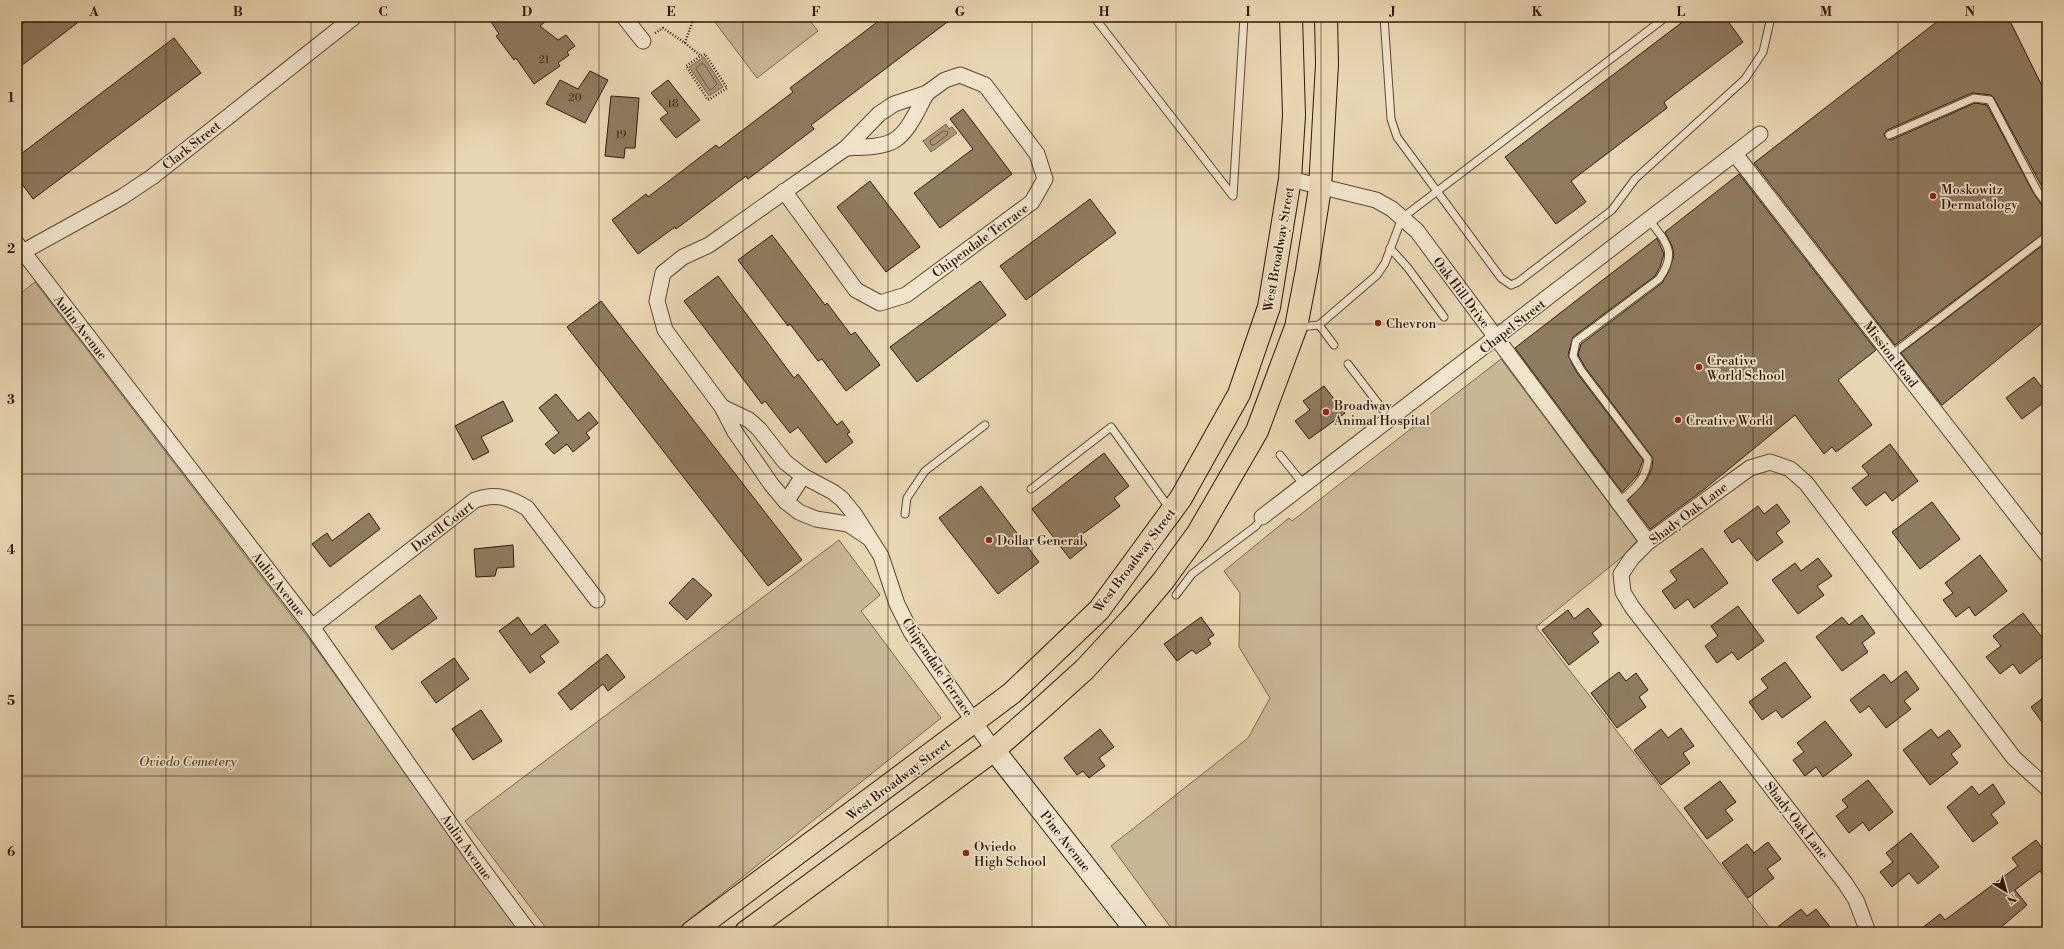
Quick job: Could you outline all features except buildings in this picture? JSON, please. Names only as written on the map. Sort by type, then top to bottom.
[{"type":"main road","name":"West Broadway Street","points":[[696,930],[1012,693],[1099,610],[1181,498],[1239,394],[1269,307],[1290,179],[1294,115],[1291,17]]},
{"type":"main road","points":[[746,932],[994,750],[1085,669],[1163,581],[1198,533],[1257,431],[1296,327],[1308,270],[1320,188],[1328,64],[1326,17]]},
{"type":"street","name":"Clark Street","points":[[19,250],[122,197],[152,177],[354,17]]},
{"type":"street","points":[[624,17],[643,41]]},
{"type":"street","name":"Chipendale Terrace","points":[[784,191],[856,290],[880,303],[906,295],[1032,202],[1045,179],[1037,154],[985,86],[960,76],[945,80],[927,93],[894,104],[879,114],[846,148],[784,191],[709,245],[683,257],[663,274],[657,300],[665,330],[722,407],[735,432],[770,484],[786,502],[799,512],[828,521],[848,524],[869,538]]},
{"type":"street","name":"Chipendale Terrace","points":[[846,148],[880,145],[895,140],[906,130],[927,93]]},
{"type":"street","name":"Chapel Street","points":[[1262,517],[1760,134]]},
{"type":"street","name":"Mission Road","points":[[1735,154],[2047,555]]},
{"type":"street","name":"Oak Hill Drive","points":[[1290,179],[1320,188],[1376,200],[1392,209],[1417,231],[1648,542]]},
{"type":"street","name":"Aulin Avenue","points":[[19,250],[312,627],[472,855],[529,932]]},
{"type":"street","name":"Chipendale Terrace","points":[[722,407],[748,420],[759,429],[786,462],[803,476],[833,492],[842,499],[856,515],[881,556],[897,604],[911,632],[994,750]]},
{"type":"street","name":"Shady Oak Lane","points":[[1868,932],[1856,900],[1845,883],[1632,607],[1623,592],[1621,574],[1632,558],[1648,542],[1750,468],[1770,462],[1790,469],[1806,483],[2014,758],[2047,788]]},
{"type":"street","points":[[786,502],[803,476]]},
{"type":"street","name":"Dorell Court","points":[[312,627],[475,500],[490,495],[511,499],[527,508],[597,600]]},
{"type":"street","points":[[828,521],[842,499]]},
{"type":"street","name":"Pine Avenue","points":[[994,750],[1137,932]]},
{"type":"lane","points":[[1094,17],[1233,196],[1244,17]]},
{"type":"lane","points":[[1384,17],[1392,127],[1397,137],[1501,278],[1511,285],[1518,282],[1612,210],[1635,179],[1745,79],[1763,52],[1771,17]]},
{"type":"lane","points":[[1296,327],[1319,325],[1377,275],[1385,263],[1402,218],[1666,17]]},
{"type":"lane","points":[[1889,136],[1974,98],[1990,100],[2038,192],[2047,204]]},
{"type":"lane","points":[[1618,502],[1637,487],[1647,469],[1648,459],[1581,370],[1573,356],[1576,341],[1659,279],[1666,270],[1670,258],[1668,246],[1649,220]]},
{"type":"lane","points":[[1891,355],[2047,236]]},
{"type":"lane","points":[[1390,248],[1408,268],[1444,318]]},
{"type":"lane","points":[[1319,325],[1334,345]]},
{"type":"lane","points":[[1348,364],[1390,419]]},
{"type":"lane","points":[[905,514],[907,498],[925,471],[985,425]]},
{"type":"lane","points":[[1031,489],[1111,427],[1171,511]]},
{"type":"lane","points":[[1280,455],[1304,485]]},
{"type":"lane","points":[[1176,595],[1192,574],[1256,526],[1262,517]]},
{"type":"path","points":[[685,43],[694,17]]},
{"type":"path","points":[[643,41],[662,28],[685,43],[701,56],[705,54],[727,88],[708,100],[686,66],[701,56]]},
{"type":"green space","points":[[711,17],[807,17],[818,31],[757,78]]},
{"type":"green space","name":"Oviedo Cemetery","points":[[35,282],[310,640],[520,932],[17,932],[17,296]]},
{"type":"green space","points":[[1501,359],[1637,541],[1622,557],[1536,627],[1773,932],[1174,932],[1111,846],[1248,738],[1270,698],[1239,647],[1240,593],[1224,571],[1289,518],[1292,521]]},
{"type":"green space","points":[[839,540],[880,595],[861,611],[941,718],[674,932],[549,932],[465,821]]},
{"type":"water","points":[[704,57],[723,87],[709,96],[689,67]]},
{"type":"water","points":[[946,124],[949,129],[952,127],[957,133],[931,152],[923,141]]},
{"type":"place","name":"Moskowitz Dermatology","points":[[1933,196]]},
{"type":"place","name":"Chevron","points":[[1378,323]]},
{"type":"place","name":"Creative World School","points":[[1699,367]]},
{"type":"place","name":"Broadway Animal Hospital","points":[[1326,412]]},
{"type":"place","name":"Creative World","points":[[1678,420]]},
{"type":"place","name":"Dollar General","points":[[989,540]]},
{"type":"place","name":"Oviedo High School","points":[[966,853]]}]
